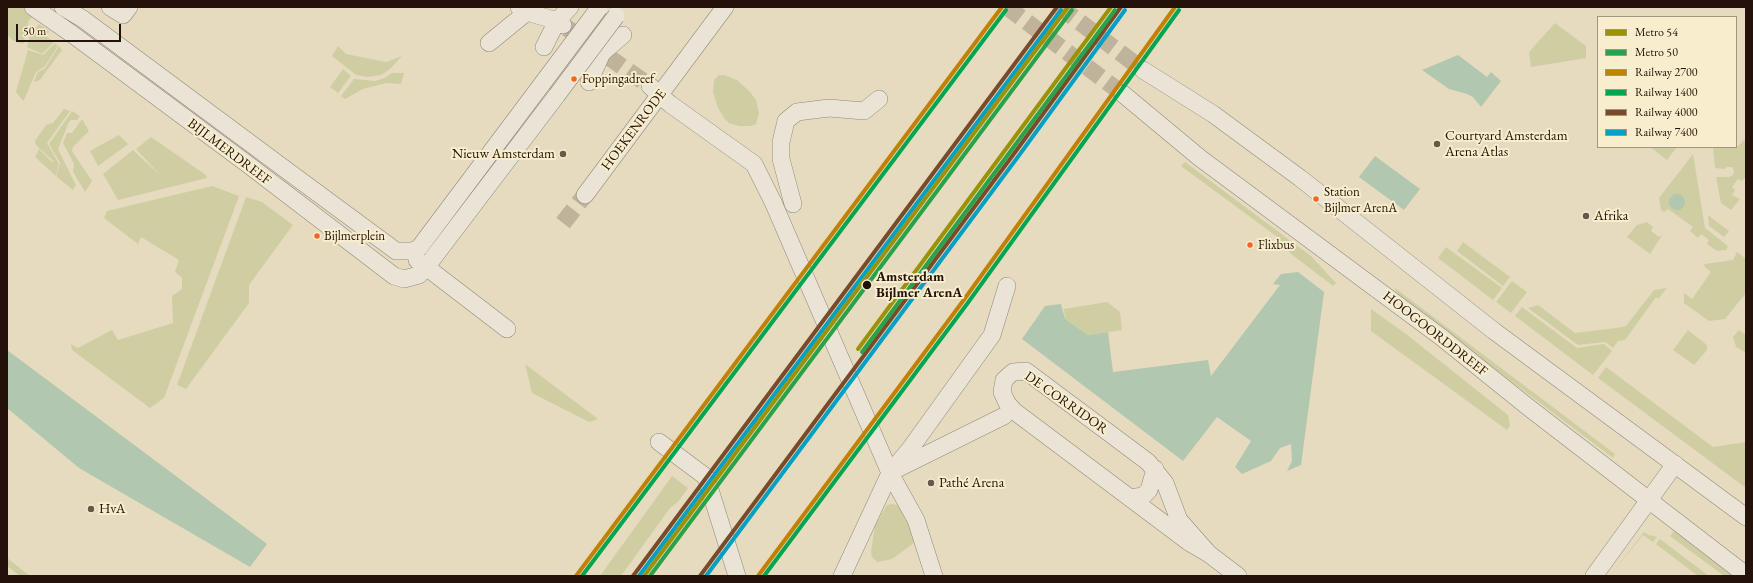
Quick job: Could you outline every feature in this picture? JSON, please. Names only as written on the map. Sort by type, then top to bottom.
[{"type":"street","name":"BIJLMERDREEF","points":[[33,7],[72,34],[394,276],[404,279],[410,278],[419,275],[427,266]]},
{"type":"street","name":"BIJLMERDREEF","points":[[63,7],[84,19],[390,248],[396,251],[408,251],[507,329]]},
{"type":"street","points":[[544,47],[570,7]]},
{"type":"street","name":"HOEKENRODE","points":[[585,196],[655,91],[725,7]]},
{"type":"street","points":[[408,251],[419,248],[431,233],[600,8]]},
{"type":"street","points":[[489,43],[523,10],[560,23]]},
{"type":"street","points":[[427,266],[619,12]]},
{"type":"street","points":[[589,82],[602,53],[623,35]]},
{"type":"street","points":[[1143,70],[1213,114],[1300,178],[1494,331],[1746,517]]},
{"type":"street","points":[[655,91],[754,164],[774,202],[890,473],[916,520],[934,576]]},
{"type":"street","name":"HOOGOORDDREEF","points":[[1122,94],[1200,158],[1441,337],[1648,500],[1746,574]]},
{"type":"street","points":[[774,202],[791,199],[781,159],[780,142],[786,121],[797,112],[829,108],[864,111],[879,99]]},
{"type":"street","points":[[842,576],[890,473],[910,449],[992,335],[1007,286]]},
{"type":"street","name":"DE CORRIDOR","points":[[1209,554],[1179,520],[1165,483],[1148,462],[1026,371],[1013,372],[1004,380],[1002,392],[1007,403],[1014,411],[1190,543],[1209,554],[1238,576]]},
{"type":"street","points":[[890,473],[1004,416]]},
{"type":"street","points":[[659,442],[706,477],[737,576]]},
{"type":"street","points":[[1594,576],[1675,464]]},
{"type":"street","points":[[1130,498],[1143,496],[1150,490],[1155,470]]},
{"type":"shaded area","points":[[7,7],[25,7],[35,14],[29,20],[23,44],[12,40],[7,34]]},
{"type":"shaded area","points":[[1555,23],[1586,46],[1586,58],[1531,67],[1529,52]]},
{"type":"shaded area","points":[[39,24],[49,31],[46,36],[54,42],[42,54],[27,47],[30,36]]},
{"type":"shaded area","points":[[55,43],[58,46],[45,66],[36,72],[23,101],[16,92],[28,50],[43,55]]},
{"type":"shaded area","points":[[59,46],[62,50],[40,80],[34,82],[37,73],[45,68]]},
{"type":"shaded area","points":[[338,46],[346,54],[386,62],[402,56],[390,69],[381,75],[368,77],[356,75],[332,56]]},
{"type":"shaded area","points":[[1458,55],[1487,77],[1491,72],[1501,81],[1481,107],[1473,97],[1449,89],[1422,70]]},
{"type":"shaded area","points":[[343,69],[351,76],[338,93],[330,87]]},
{"type":"shaded area","points":[[392,73],[404,73],[401,84],[386,83],[363,89],[345,99],[341,96],[354,79],[375,81],[385,78]]},
{"type":"shaded area","points":[[719,75],[724,75],[737,80],[750,92],[756,100],[759,113],[756,124],[751,126],[739,126],[729,123],[724,118],[718,108],[713,92],[714,80]]},
{"type":"shaded area","points":[[64,109],[70,111],[47,143],[59,164],[56,176],[35,157],[39,149],[52,162],[53,161],[36,145],[35,141],[46,125],[53,123]]},
{"type":"shaded area","points":[[72,111],[80,116],[77,120],[71,120],[69,122],[58,149],[76,185],[73,190],[57,177],[60,163],[49,144]]},
{"type":"shaded area","points":[[82,119],[89,131],[73,147],[72,151],[92,181],[85,192],[73,172],[74,164],[63,143],[67,133],[72,133]]},
{"type":"shaded area","points":[[119,135],[128,144],[98,166],[90,151]]},
{"type":"shaded area","points":[[151,137],[206,175],[207,178],[118,200],[103,174],[133,150],[161,176],[136,149]]},
{"type":"shaded area","points":[[1744,140],[1746,142],[1746,177],[1742,181],[1738,179],[1732,187],[1735,190],[1732,195],[1740,199],[1731,210],[1721,203],[1716,177],[1729,177],[1733,175],[1734,171],[1732,167],[1727,167],[1724,169],[1715,168],[1713,148],[1737,147]]},
{"type":"shaded area","points":[[1651,148],[1676,148],[1667,160]]},
{"type":"shaded area","points":[[1693,154],[1705,228],[1728,246],[1726,250],[1717,251],[1707,244],[1709,240],[1701,234],[1698,238],[1690,231],[1693,227],[1668,209],[1664,212],[1661,210],[1659,198]]},
{"type":"shaded area","points":[[1375,156],[1420,189],[1404,210],[1359,177]]},
{"type":"shaded area","points":[[1185,162],[1311,256],[1336,283],[1333,286],[1291,254],[1276,236],[1181,166]]},
{"type":"shaded area","points":[[212,186],[239,196],[164,398],[150,408],[72,350],[71,344],[78,348],[112,330],[118,340],[173,323],[172,296],[182,289],[182,278],[175,272],[179,260],[141,237],[138,244],[104,218],[107,211]]},
{"type":"shaded area","points":[[1677,194],[1683,196],[1685,202],[1683,208],[1677,210],[1671,208],[1669,202],[1671,196]]},
{"type":"shaded area","points":[[246,197],[262,202],[293,225],[249,285],[249,303],[186,389],[177,385]]},
{"type":"shaded area","points":[[1708,215],[1729,231],[1724,237],[1709,226]]},
{"type":"shaded area","points":[[1647,222],[1653,227],[1651,231],[1659,237],[1663,234],[1650,254],[1627,237],[1637,225]]},
{"type":"shaded area","points":[[1463,242],[1510,277],[1503,286],[1457,251]]},
{"type":"shaded area","points":[[1446,247],[1502,288],[1493,300],[1438,258]]},
{"type":"shaded area","points":[[1737,252],[1746,259],[1746,293],[1725,319],[1709,321],[1684,303],[1684,293],[1692,299],[1711,272],[1704,266],[1705,264],[1733,260]]},
{"type":"shaded area","points":[[1298,272],[1324,292],[1301,465],[1287,471],[1292,461],[1291,444],[1280,448],[1271,461],[1242,474],[1235,467],[1251,441],[1217,417],[1183,461],[1022,339],[1045,306],[1061,304],[1065,319],[1088,335],[1108,332],[1113,372],[1208,360],[1211,376],[1280,285],[1273,284],[1281,274]]},
{"type":"shaded area","points":[[1512,281],[1527,292],[1511,313],[1496,302]]},
{"type":"shaded area","points":[[1395,288],[1615,454],[1613,458],[1402,299]]},
{"type":"shaded area","points":[[1667,288],[1658,299],[1656,297],[1625,340],[1618,341],[1613,348],[1605,342],[1578,345],[1528,308],[1538,305],[1575,333],[1616,328],[1626,326],[1654,290]]},
{"type":"shaded area","points":[[1107,302],[1120,312],[1122,330],[1088,335],[1065,319],[1064,309]]},
{"type":"shaded area","points":[[1522,307],[1577,348],[1604,344],[1612,351],[1593,375],[1515,316]]},
{"type":"shaded area","points":[[1371,309],[1406,334],[1508,415],[1510,426],[1507,430],[1371,331]]},
{"type":"shaded area","points":[[1688,330],[1707,345],[1707,350],[1694,365],[1673,350]]},
{"type":"shaded area","points":[[1739,330],[1746,335],[1746,353],[1736,347],[1733,337]]},
{"type":"shaded area","points":[[7,350],[267,544],[250,567],[79,468],[7,408]]},
{"type":"shaded area","points":[[525,364],[598,419],[589,422],[532,393]]},
{"type":"shaded area","points":[[1606,367],[1713,447],[1746,442],[1746,488],[1598,378]]},
{"type":"shaded area","points":[[672,476],[688,488],[678,502],[670,508],[621,576],[600,576]]},
{"type":"shaded area","points":[[893,504],[900,506],[916,538],[914,543],[892,559],[877,562],[872,557],[871,552],[875,525],[887,505]]},
{"type":"shaded area","points":[[1675,530],[1738,576],[1724,576],[1670,536]]},
{"type":"shaded area","points":[[1644,532],[1650,536],[1657,537],[1653,542],[1643,535],[1610,576]]},
{"type":"shaded area","points":[[1660,539],[1709,576],[1698,576],[1656,544]]},
{"type":"shaded area","points":[[7,558],[30,576],[20,576],[7,566]]},
{"type":"tunnel","points":[[1007,7],[1123,94]]},
{"type":"tunnel","points":[[1060,7],[1143,70]]},
{"type":"tunnel","points":[[567,28],[650,86]]},
{"type":"tunnel","points":[[563,223],[585,195]]},
{"type":"metro line","name":"54","points":[[644,576],[1068,7]]},
{"type":"metro line","name":"54","points":[[858,349],[1111,7]]},
{"type":"metro line","name":"50","points":[[650,576],[1072,10]]},
{"type":"metro line","name":"50","points":[[862,352],[1115,10]]},
{"type":"rail line","name":"2700","points":[[576,576],[1002,7]]},
{"type":"rail line","name":"4000","points":[[633,576],[1057,7]]},
{"type":"rail line","name":"4000","points":[[700,576],[1016,151],[1121,7]]},
{"type":"rail line","name":"2700","points":[[758,576],[963,301],[1175,7]]},
{"type":"rail line","name":"1400","points":[[582,576],[1006,10]]},
{"type":"rail line","name":"7400","points":[[639,576],[1061,10]]},
{"type":"rail line","name":"7400","points":[[706,576],[1020,154],[1125,10]]},
{"type":"rail line","name":"1400","points":[[764,576],[967,304],[1179,10]]},
{"type":"place","name":"Foppingadreef","points":[[574,79]]},
{"type":"place","name":"Courtyard Amsterdam Arena Atlas","points":[[1437,144]]},
{"type":"place","name":"Nieuw Amsterdam","points":[[563,154]]},
{"type":"place","name":"Station Bijlmer ArenA","points":[[1316,199]]},
{"type":"place","name":"Afrika","points":[[1586,216]]},
{"type":"place","name":"Bijlmerplein","points":[[317,236]]},
{"type":"place","name":"Flixbus","points":[[1250,245]]},
{"type":"place","name":"Amsterdam Bijlmer ArenA","points":[[867,285]]},
{"type":"place","name":"Pathé Arena","points":[[931,483]]},
{"type":"place","name":"HvA","points":[[91,509]]}]
